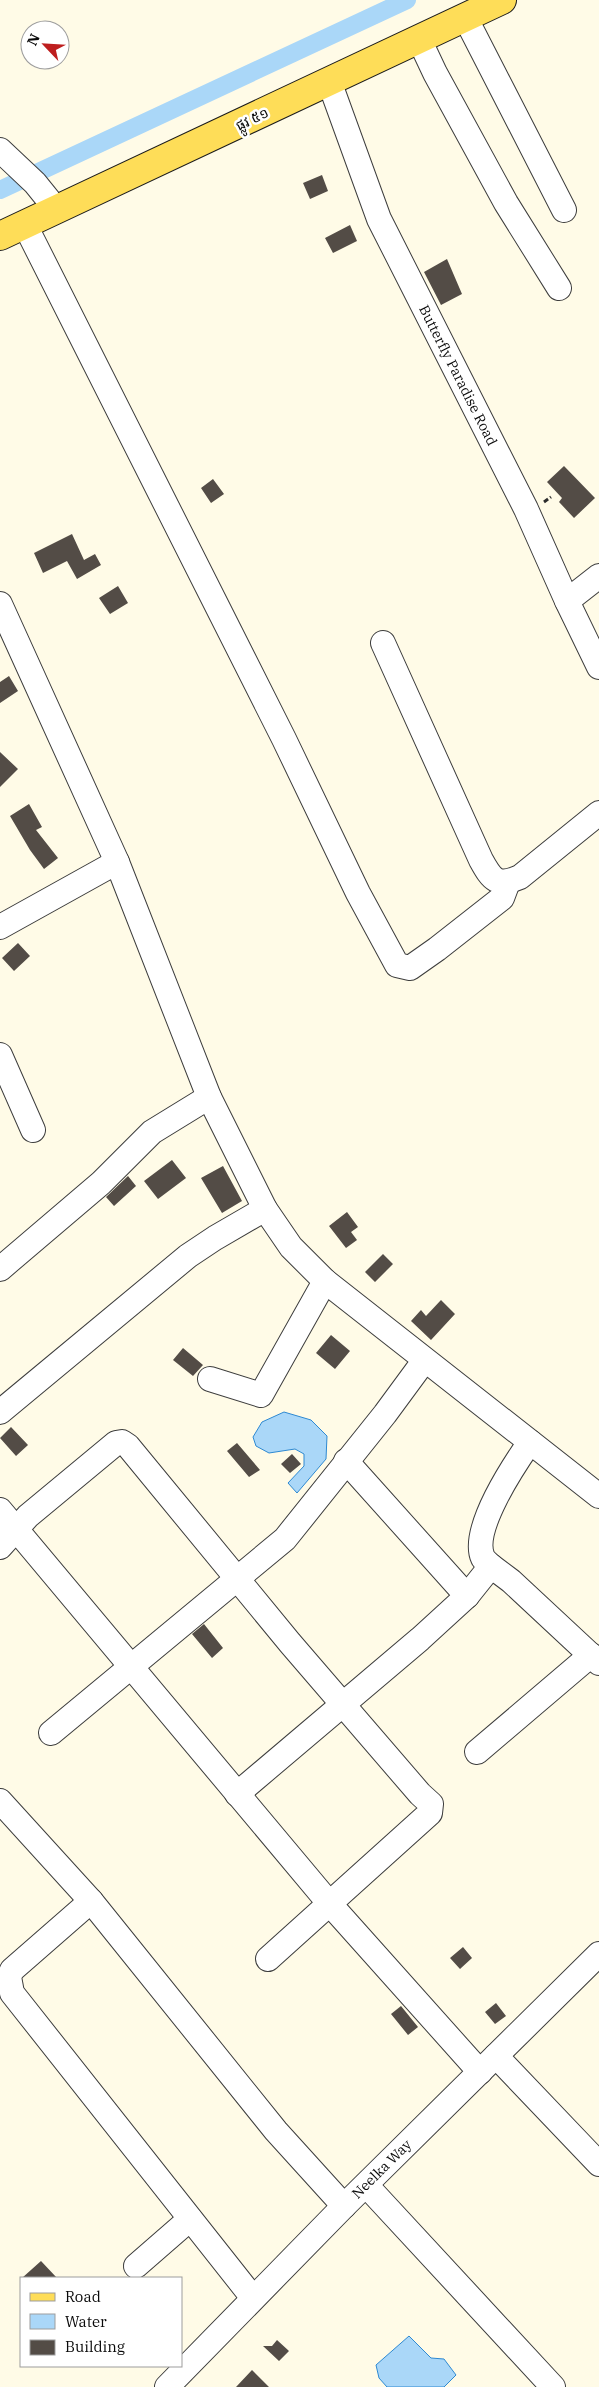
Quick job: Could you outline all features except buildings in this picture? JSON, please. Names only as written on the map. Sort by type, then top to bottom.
[{"type":"main road","name":"ផ្លូវ ៥១","points":[[0,236],[228,131],[336,101],[427,58],[502,0]]},
{"type":"street","points":[[471,23],[564,210]]},
{"type":"street","points":[[427,58],[506,203],[559,288]]},
{"type":"street","name":"Butterfly Paradise Road","points":[[336,101],[379,220],[526,509],[599,667]]},
{"type":"street","points":[[0,150],[35,183],[56,209]]},
{"type":"street","points":[[25,225],[284,739],[358,893],[397,965],[410,968],[437,949],[502,898],[508,882]]},
{"type":"street","points":[[567,601],[599,576]]},
{"type":"street","points":[[0,604],[117,862],[209,1097],[265,1210],[291,1247],[325,1281],[424,1361],[599,1496]]},
{"type":"street","points":[[383,643],[489,875],[498,882],[508,882],[520,877],[599,813]]},
{"type":"street","points":[[0,927],[117,862]]},
{"type":"street","points":[[0,1055],[33,1130]]},
{"type":"street","points":[[0,1269],[69,1208],[101,1183],[152,1132],[209,1097]]},
{"type":"street","points":[[0,1412],[188,1256],[215,1238],[265,1210]]},
{"type":"street","points":[[210,1380],[261,1395],[325,1281]]},
{"type":"street","points":[[51,1733],[132,1668],[285,1539],[385,1414],[424,1361]]},
{"type":"street","points":[[0,1547],[28,1516],[64,1484],[116,1443],[122,1442],[128,1446],[290,1643],[420,1794],[431,1804],[431,1811],[268,1959]]},
{"type":"street","points":[[477,1752],[595,1659],[484,1558],[481,1546],[488,1514],[498,1492],[530,1442]]},
{"type":"street","points":[[346,1462],[466,1596]]},
{"type":"street","points":[[0,1510],[329,1903],[488,2064],[599,2164]]},
{"type":"street","points":[[237,1794],[420,1639],[466,1596],[491,1566]]},
{"type":"street","points":[[0,1801],[91,1901],[276,2131],[344,2206]]},
{"type":"street","points":[[91,1901],[18,1963],[9,1977],[12,1993],[253,2298]]},
{"type":"street","name":"Neelka Way","points":[[167,2387],[344,2206],[599,1954]]},
{"type":"street","points":[[366,2185],[553,2387]]},
{"type":"street","points":[[136,2266],[190,2219]]},
{"type":"water","points":[[284,1412],[311,1420],[327,1436],[326,1459],[297,1493],[288,1483],[304,1466],[304,1454],[295,1449],[269,1453],[256,1446],[253,1437],[262,1422]]},
{"type":"water","points":[[409,2336],[431,2358],[444,2359],[456,2375],[444,2387],[387,2387],[379,2378],[376,2365]]},
{"type":"waterway","points":[[0,190],[407,0]]}]
